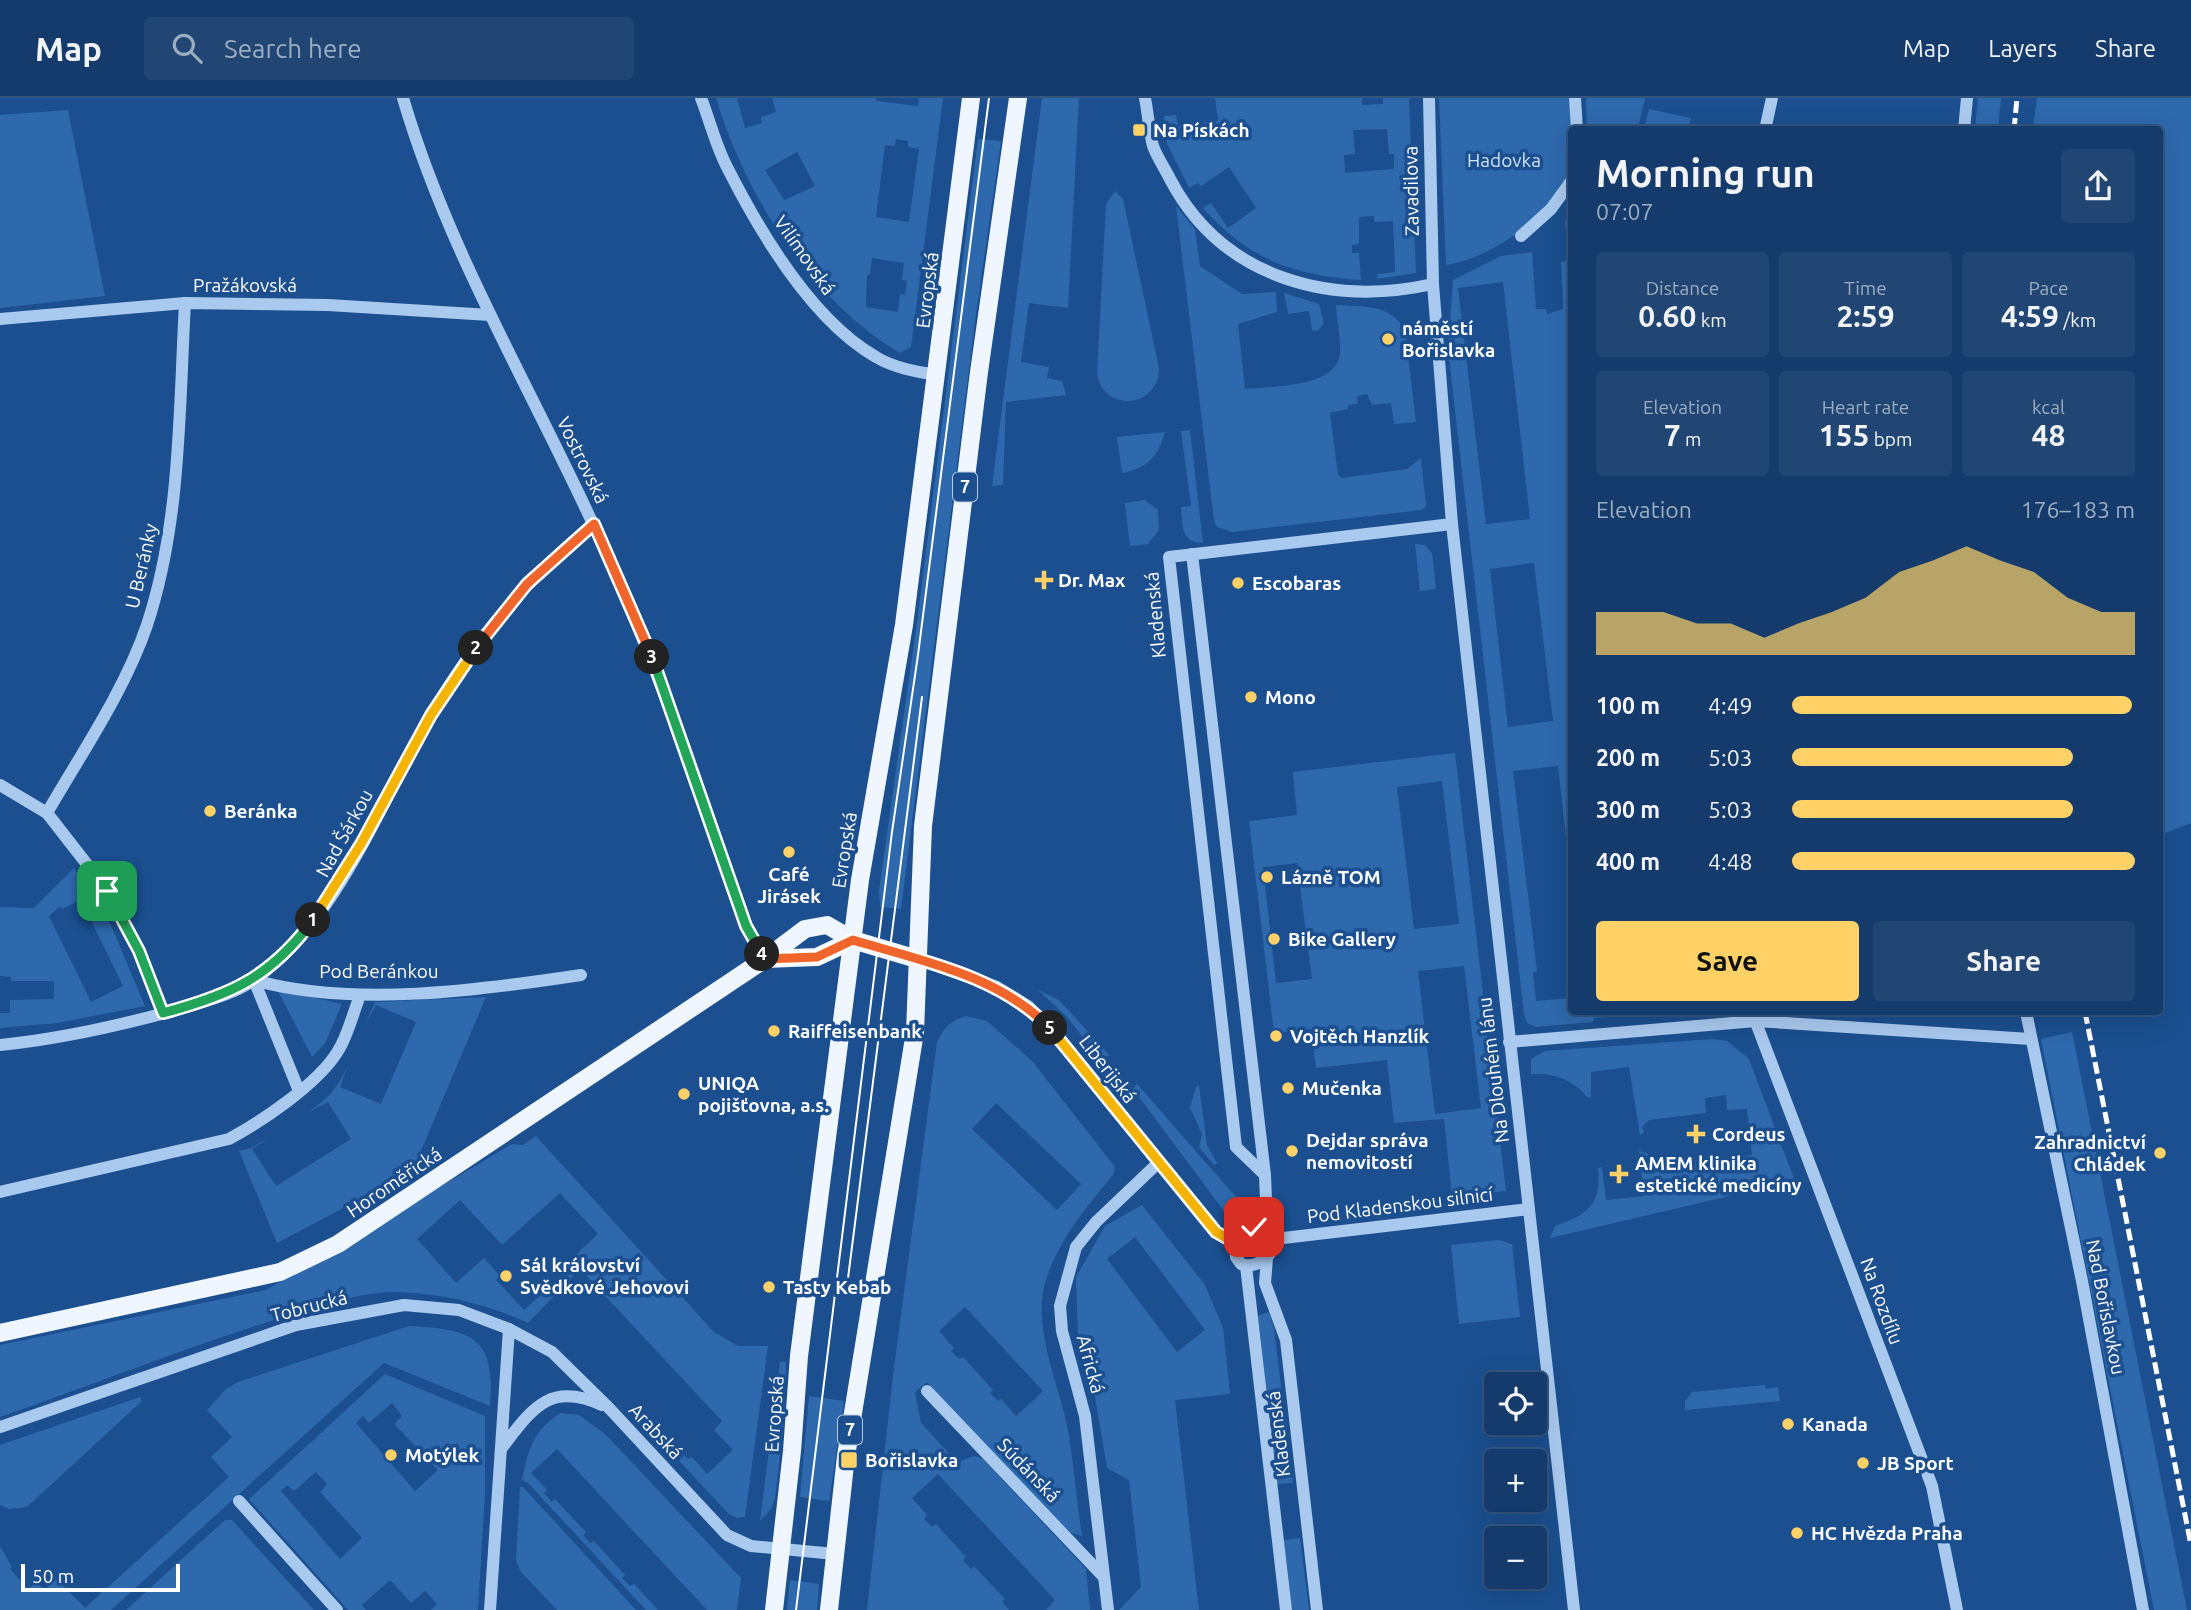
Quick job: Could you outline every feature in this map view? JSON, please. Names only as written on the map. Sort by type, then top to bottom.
[{"type":"main road","name":"Evropská","points":[[775,1610],[799,1356],[853,940],[904,625],[938,375],[971,98]]},
{"type":"main road","name":"7","points":[[829,1610],[846,1456],[910,1066],[922,826],[979,372],[1018,98]]},
{"type":"main road","name":"Horoměřická","points":[[0,1333],[281,1272],[338,1244],[765,959],[793,937],[818,924],[836,927],[853,940]]},
{"type":"main road","points":[[765,959],[817,957],[853,940],[917,959]]},
{"type":"street","name":"Vostrovská","points":[[403,98],[429,181],[490,315],[594,524],[660,677],[746,926],[765,959]]},
{"type":"street","name":"Vilímovská","points":[[701,98],[727,167],[795,280],[828,318],[876,357],[913,371],[938,375]]},
{"type":"street","points":[[1145,98],[1153,146],[1186,209],[1208,234],[1247,261],[1283,278],[1327,290],[1388,292],[1433,284],[1452,524],[1192,555],[1265,1175],[1267,1226],[1273,1231],[1275,1239],[1267,1258],[1255,1265],[1246,1266],[1236,1257],[1237,1244],[1250,1229],[1267,1226]]},
{"type":"street","name":"Zavadilova","points":[[1429,98],[1433,284]]},
{"type":"street","points":[[1575,98],[1577,126]]},
{"type":"street","points":[[1766,126],[1772,98]]},
{"type":"street","points":[[1964,126],[1967,98]]},
{"type":"street","points":[[1521,236],[1551,209],[1568,186]]},
{"type":"street","name":"Pražákovská","points":[[0,319],[185,303],[328,305],[490,315]]},
{"type":"street","name":"U Beránky","points":[[47,813],[110,704],[146,627],[156,593],[171,519],[185,303]]},
{"type":"street","name":"Nad Šárkou","points":[[0,1045],[73,1036],[163,1013],[212,1000],[254,980],[300,937],[329,900],[431,715],[476,647],[527,584],[594,524]]},
{"type":"street","name":"Na Dlouhém lánu","points":[[1452,524],[1574,1610]]},
{"type":"street","name":"Kladenská","points":[[1192,555],[1169,557],[1236,1147],[1265,1175]]},
{"type":"street","points":[[0,785],[47,813],[107,891],[139,951],[163,1013]]},
{"type":"street","name":"Liberijská","points":[[917,959],[997,987],[1028,1006],[1058,1036],[1216,1232],[1237,1244]]},
{"type":"street","name":"Pod Beránkou","points":[[254,980],[279,987],[360,994],[492,988],[581,975]]},
{"type":"street","points":[[254,980],[299,1091]]},
{"type":"street","name":"Pod Beránkou","points":[[0,1192],[229,1139],[258,1123],[299,1091],[337,1052],[358,1001]]},
{"type":"street","name":"Nad Bořislavkou","points":[[2026,1015],[2082,1280],[2143,1610]]},
{"type":"street","points":[[1509,1042],[1754,1016],[2030,1039]]},
{"type":"street","name":"Na Rozdílu","points":[[1754,1016],[1931,1486],[1956,1610]]},
{"type":"street","name":"Africká","points":[[1108,1610],[1085,1416],[1062,1331],[1059,1306],[1076,1247],[1096,1222],[1158,1163]]},
{"type":"street","name":"Pod Kladenskou silnicí","points":[[1275,1239],[1529,1209]]},
{"type":"street","name":"Kladenská","points":[[1267,1258],[1265,1283],[1286,1340],[1317,1610]]},
{"type":"street","name":"Kladenská","points":[[1246,1266],[1286,1610]]},
{"type":"street","name":"Tobrucká","points":[[0,1427],[296,1325],[404,1305],[459,1310],[509,1329],[552,1352],[609,1408]]},
{"type":"street","points":[[490,1610],[509,1329]]},
{"type":"street","name":"Súdánská","points":[[927,1391],[1103,1576]]},
{"type":"street","name":"Arabská","points":[[501,1449],[538,1405],[554,1397],[582,1396],[609,1408],[727,1535],[751,1546],[835,1554]]},
{"type":"street","points":[[239,1501],[337,1610]]},
{"type":"green space","points":[[716,98],[737,98],[745,128],[762,123],[761,117],[776,112],[772,98],[876,98],[876,101],[918,106],[919,98],[943,98],[911,347],[900,353],[868,331],[838,305],[811,275],[764,208],[729,135]],"holes":[[[896,139],[908,141],[908,147],[919,149],[909,222],[876,217],[885,145],[895,146]],[[797,152],[815,186],[784,200],[765,170]],[[872,258],[904,263],[902,280],[907,281],[905,295],[900,294],[898,312],[866,307],[867,275],[870,275]]]},
{"type":"green space","points":[[1042,98],[1079,98],[1068,308],[1029,303],[1021,362],[1049,367],[1047,378],[1062,381],[1066,395],[1006,402],[1003,485],[992,486]]},
{"type":"green space","points":[[1215,98],[1362,98],[1362,105],[1383,104],[1383,98],[1409,98],[1416,273],[1377,279],[1377,274],[1395,272],[1393,221],[1374,222],[1374,216],[1359,217],[1359,244],[1352,245],[1352,253],[1359,253],[1361,280],[1293,269],[1255,252],[1238,240],[1203,208],[1211,203],[1228,228],[1256,208],[1229,167],[1201,186],[1198,183],[1189,188],[1167,144],[1164,116],[1176,115],[1178,126],[1218,121]],"holes":[[[1387,129],[1389,154],[1394,154],[1394,169],[1345,173],[1344,155],[1355,154],[1353,130]]]},
{"type":"green space","name":"Hadovka","points":[[1439,98],[1570,98],[1572,126],[1568,126],[1568,174],[1552,202],[1501,244],[1482,254],[1446,265]]},
{"type":"green space","points":[[1586,98],[1645,98],[1639,126],[1587,126]]},
{"type":"green space","points":[[1978,98],[2001,98],[1998,126],[1975,126]]},
{"type":"green space","points":[[2037,98],[2191,98],[2191,823],[2163,834],[2163,126],[2033,126]]},
{"type":"green space","points":[[1649,109],[1691,118],[1689,126],[1645,126]]},
{"type":"green space","points":[[68,110],[105,296],[0,308],[0,115]]},
{"type":"green space","points":[[978,139],[1001,141],[976,314],[901,909],[880,907],[879,891],[918,615]]},
{"type":"green space","points":[[1115,191],[1123,199],[1159,368],[1157,381],[1150,391],[1141,398],[1130,401],[1109,395],[1101,386],[1097,373],[1106,204]]},
{"type":"green space","points":[[1176,206],[1195,229],[1200,266],[1242,294],[1276,292],[1277,312],[1238,324],[1245,389],[1301,383],[1327,373],[1336,365],[1340,354],[1336,305],[1375,308],[1399,321],[1405,330],[1416,422],[1394,424],[1391,403],[1372,405],[1367,394],[1357,396],[1358,404],[1348,405],[1348,409],[1330,413],[1338,475],[1342,478],[1407,469],[1421,458],[1426,506],[1422,510],[1232,532],[1217,527],[1214,521]]},
{"type":"green space","points":[[1568,218],[1568,261],[1565,220]]},
{"type":"green space","points":[[1532,252],[1536,309],[1546,309],[1547,314],[1563,309],[1561,262],[1568,261],[1568,854],[1558,766],[1513,771],[1537,971],[1533,973],[1536,1001],[1568,998],[1568,1015],[1640,1015],[1594,1018],[1593,1022],[1536,1027],[1527,1023],[1524,1014],[1448,349],[1453,280],[1501,256]],"holes":[[[1503,282],[1530,519],[1486,524],[1458,288]],[[1534,563],[1553,721],[1508,727],[1490,569]]]},
{"type":"green space","points":[[1284,293],[1319,304],[1324,323],[1318,331],[1312,330],[1309,311],[1288,314]]},
{"type":"green space","points":[[1190,430],[1203,543],[1190,540],[1186,536],[1182,520],[1181,507],[1191,506],[1181,431]]},
{"type":"green space","points":[[1165,432],[1159,448],[1145,465],[1122,473],[1117,437]]},
{"type":"green space","points":[[1145,500],[1158,510],[1159,530],[1148,544],[1130,546],[1125,503]]},
{"type":"green space","points":[[1415,544],[1425,545],[1432,553],[1436,589],[1420,591]]},
{"type":"green space","points":[[1455,753],[1506,1191],[1452,1196],[1444,1119],[1394,1123],[1387,1060],[1316,1068],[1311,1029],[1274,1033],[1249,821],[1297,815],[1293,772]],"holes":[[[1442,781],[1459,924],[1414,929],[1397,787]],[[1297,863],[1312,979],[1276,983],[1263,867]],[[1464,966],[1481,1108],[1435,1114],[1418,971]]]},
{"type":"green space","points":[[74,868],[110,923],[145,1006],[57,1023],[0,1028],[0,1013],[10,1013],[10,1000],[54,999],[54,981],[11,981],[11,977],[0,976],[0,907],[34,908]],"holes":[[[81,900],[123,986],[91,1002],[49,916],[60,906],[62,909]]]},
{"type":"green space","points":[[277,989],[342,1004],[325,1043],[312,1057]]},
{"type":"green space","points":[[1038,990],[1059,1000],[1110,1056],[1099,1057],[1066,1016]]},
{"type":"green space","points":[[486,997],[412,1172],[277,1243],[239,1151],[251,1148],[271,1136],[252,1149],[276,1186],[351,1139],[328,1102],[308,1112],[332,1092],[348,1065],[340,1087],[381,1104],[416,1022],[376,1005],[365,1025],[375,1002]]},
{"type":"green space","points":[[966,1016],[987,1021],[1033,1062],[1115,1167],[1113,1175],[1073,1226],[1057,1253],[1045,1283],[1042,1301],[1045,1340],[1069,1435],[1082,1536],[1071,1533],[1058,1523],[927,1382],[915,1392],[921,1423],[957,1462],[974,1456],[983,1459],[1086,1569],[1090,1610],[1046,1610],[1055,1600],[938,1474],[912,1498],[927,1515],[924,1519],[932,1527],[936,1524],[966,1557],[963,1560],[971,1569],[974,1566],[1005,1599],[1002,1602],[1009,1610],[867,1610],[893,1376],[937,1042],[948,1025]],"holes":[[[996,1103],[1081,1184],[1057,1210],[972,1129]],[[965,1307],[1043,1391],[1016,1416],[1001,1399],[998,1401],[990,1393],[993,1390],[963,1357],[959,1359],[951,1351],[954,1348],[939,1331]]]},
{"type":"green space","points":[[2072,1032],[2187,1610],[2154,1610],[2041,1039]]},
{"type":"green space","points":[[1713,1039],[1727,1041],[1749,1059],[1796,1184],[1764,1188],[1550,1238],[1555,1226],[1584,1212],[1595,1199],[1598,1191],[1598,1168],[1602,1167],[1606,1200],[1644,1196],[1639,1151],[1653,1155],[1655,1166],[1752,1155],[1750,1136],[1754,1135],[1754,1128],[1749,1128],[1747,1109],[1727,1110],[1726,1095],[1705,1098],[1706,1113],[1649,1120],[1642,1127],[1644,1133],[1640,1135],[1629,1067],[1591,1072],[1591,1097],[1588,1098],[1563,1078],[1531,1074],[1531,1059],[1545,1051]]},
{"type":"green space","points":[[1137,1084],[1236,1197],[1238,1205],[1235,1211],[1224,1211],[1133,1089]]},
{"type":"green space","points":[[1199,1086],[1207,1145],[1217,1163],[1214,1165],[1199,1147],[1202,1134],[1190,1108],[1196,1087]]},
{"type":"green space","points":[[536,1136],[714,1332],[738,1346],[768,1346],[745,1517],[737,1518],[729,1514],[679,1461],[684,1455],[688,1459],[692,1457],[707,1474],[733,1450],[714,1430],[722,1421],[580,1269],[528,1323],[496,1310],[446,1297],[395,1292],[369,1294],[254,1326],[0,1417],[0,1345],[266,1290],[512,1144],[523,1145]],"holes":[[[560,1193],[598,1234],[559,1270],[563,1275],[524,1310],[496,1280],[500,1276],[484,1258],[456,1283],[417,1239],[460,1200],[502,1245]]]},
{"type":"green space","points":[[1142,1205],[1205,1285],[1223,1328],[1230,1394],[1175,1400],[1199,1610],[1119,1610],[1141,1587],[1129,1480],[1107,1468],[1095,1397],[1078,1335],[1076,1277],[1105,1226]],"holes":[[[1135,1237],[1205,1330],[1177,1352],[1107,1259]]]},
{"type":"green space","points":[[1499,1240],[1512,1244],[1520,1317],[1459,1324],[1451,1245]]},
{"type":"green space","points":[[1269,1312],[1274,1329],[1293,1483],[1277,1484],[1258,1316]]},
{"type":"green space","points":[[409,1326],[449,1330],[464,1334],[475,1341],[484,1351],[489,1365],[490,1406],[384,1363],[111,1610],[0,1610],[0,1546],[12,1567],[10,1569],[28,1589],[36,1582],[44,1590],[57,1579],[85,1608],[229,1477],[211,1457],[232,1437],[207,1410],[226,1389],[238,1382]]},
{"type":"green space","points":[[780,1362],[786,1362],[785,1410],[775,1499],[771,1509],[760,1521]]},
{"type":"green space","name":"Motýlek","points":[[385,1374],[485,1416],[485,1493],[478,1610],[431,1610],[437,1604],[425,1591],[411,1603],[390,1580],[362,1605],[366,1610],[348,1610],[249,1499]],"holes":[[[392,1403],[402,1416],[394,1424],[438,1470],[415,1491],[356,1423],[363,1416],[369,1423]],[[316,1472],[327,1484],[320,1492],[362,1538],[340,1559],[281,1491],[287,1485],[294,1491]]]},
{"type":"green space","points":[[1765,1385],[1766,1389],[1778,1387],[1780,1401],[1685,1410],[1685,1401],[1692,1392]]},
{"type":"green space","points":[[809,1396],[844,1401],[829,1501],[800,1497]]},
{"type":"green space","points":[[140,1397],[142,1401],[27,1507],[9,1509],[0,1505],[0,1445]]},
{"type":"green space","points":[[561,1413],[579,1415],[605,1434],[741,1578],[737,1610],[707,1610],[557,1449],[531,1473],[547,1490],[544,1493],[552,1502],[555,1499],[586,1532],[583,1535],[590,1543],[594,1541],[625,1575],[622,1578],[630,1586],[634,1584],[658,1610],[646,1610],[528,1483],[522,1480],[533,1442],[544,1426]]},
{"type":"green space","points":[[520,1487],[523,1487],[636,1610],[557,1610],[521,1572],[516,1561]]},
{"type":"green space","points":[[225,1520],[232,1520],[314,1610],[126,1610]]},
{"type":"green space","points":[[1300,1538],[1309,1610],[1292,1610],[1284,1540]]},
{"type":"green space","points":[[790,1580],[819,1584],[817,1610],[787,1610]]},
{"type":"tram line","points":[[796,1610],[892,832],[918,655],[989,98]]},
{"type":"tram line","points":[[846,1294],[922,697]]},
{"type":"railway","points":[[2014,126],[2017,98]]},
{"type":"railway","points":[[2086,1015],[2191,1545]]},
{"type":"place","name":"Na Pískách","points":[[1139,130]]},
{"type":"place","name":"náměstí Bořislavka","points":[[1388,339]]},
{"type":"place","name":"Dr. Max","points":[[1044,580]]},
{"type":"place","name":"Escobaras","points":[[1238,583]]},
{"type":"place","name":"Mono","points":[[1251,697]]},
{"type":"place","name":"Beránka","points":[[210,811]]},
{"type":"place","name":"Café Jirásek","points":[[789,852]]},
{"type":"place","name":"Lázně TOM","points":[[1267,877]]},
{"type":"place","name":"Bike Gallery","points":[[1274,939]]},
{"type":"place","name":"Raiffeisenbank","points":[[774,1031]]},
{"type":"place","name":"Vojtěch Hanzlík","points":[[1276,1036]]},
{"type":"place","name":"Mučenka","points":[[1288,1088]]},
{"type":"place","name":"UNIQA pojišťovna, a.s.","points":[[684,1094]]},
{"type":"place","name":"Cordeus","points":[[1696,1134]]},
{"type":"place","name":"Dejdar správa nemovitostí","points":[[1292,1151]]},
{"type":"place","name":"Zahradnictví Chládek","points":[[2160,1153]]},
{"type":"place","name":"AMEM klinika estetické medicíny","points":[[1619,1174]]},
{"type":"place","name":"Sál království Svědkové Jehovovi","points":[[506,1276]]},
{"type":"place","name":"Tasty Kebab","points":[[769,1287]]},
{"type":"place","name":"Kanada","points":[[1788,1424]]},
{"type":"place","name":"Motýlek","points":[[391,1455]]},
{"type":"place","name":"Bořislavka","points":[[849,1460]]},
{"type":"place","name":"JB Sport","points":[[1863,1463]]},
{"type":"place","name":"HC Hvězda Praha","points":[[1797,1533]]},
{"type":"route","points":[[107,891],[139,951],[163,1013],[212,1000],[254,980],[300,937],[329,900],[431,715],[476,647],[527,584],[559,552],[594,524],[660,677],[746,926],[765,959],[817,957],[853,940],[997,987],[1028,1006],[1058,1036],[1135,1135],[1216,1232],[1237,1244],[1254,1227]]}]
